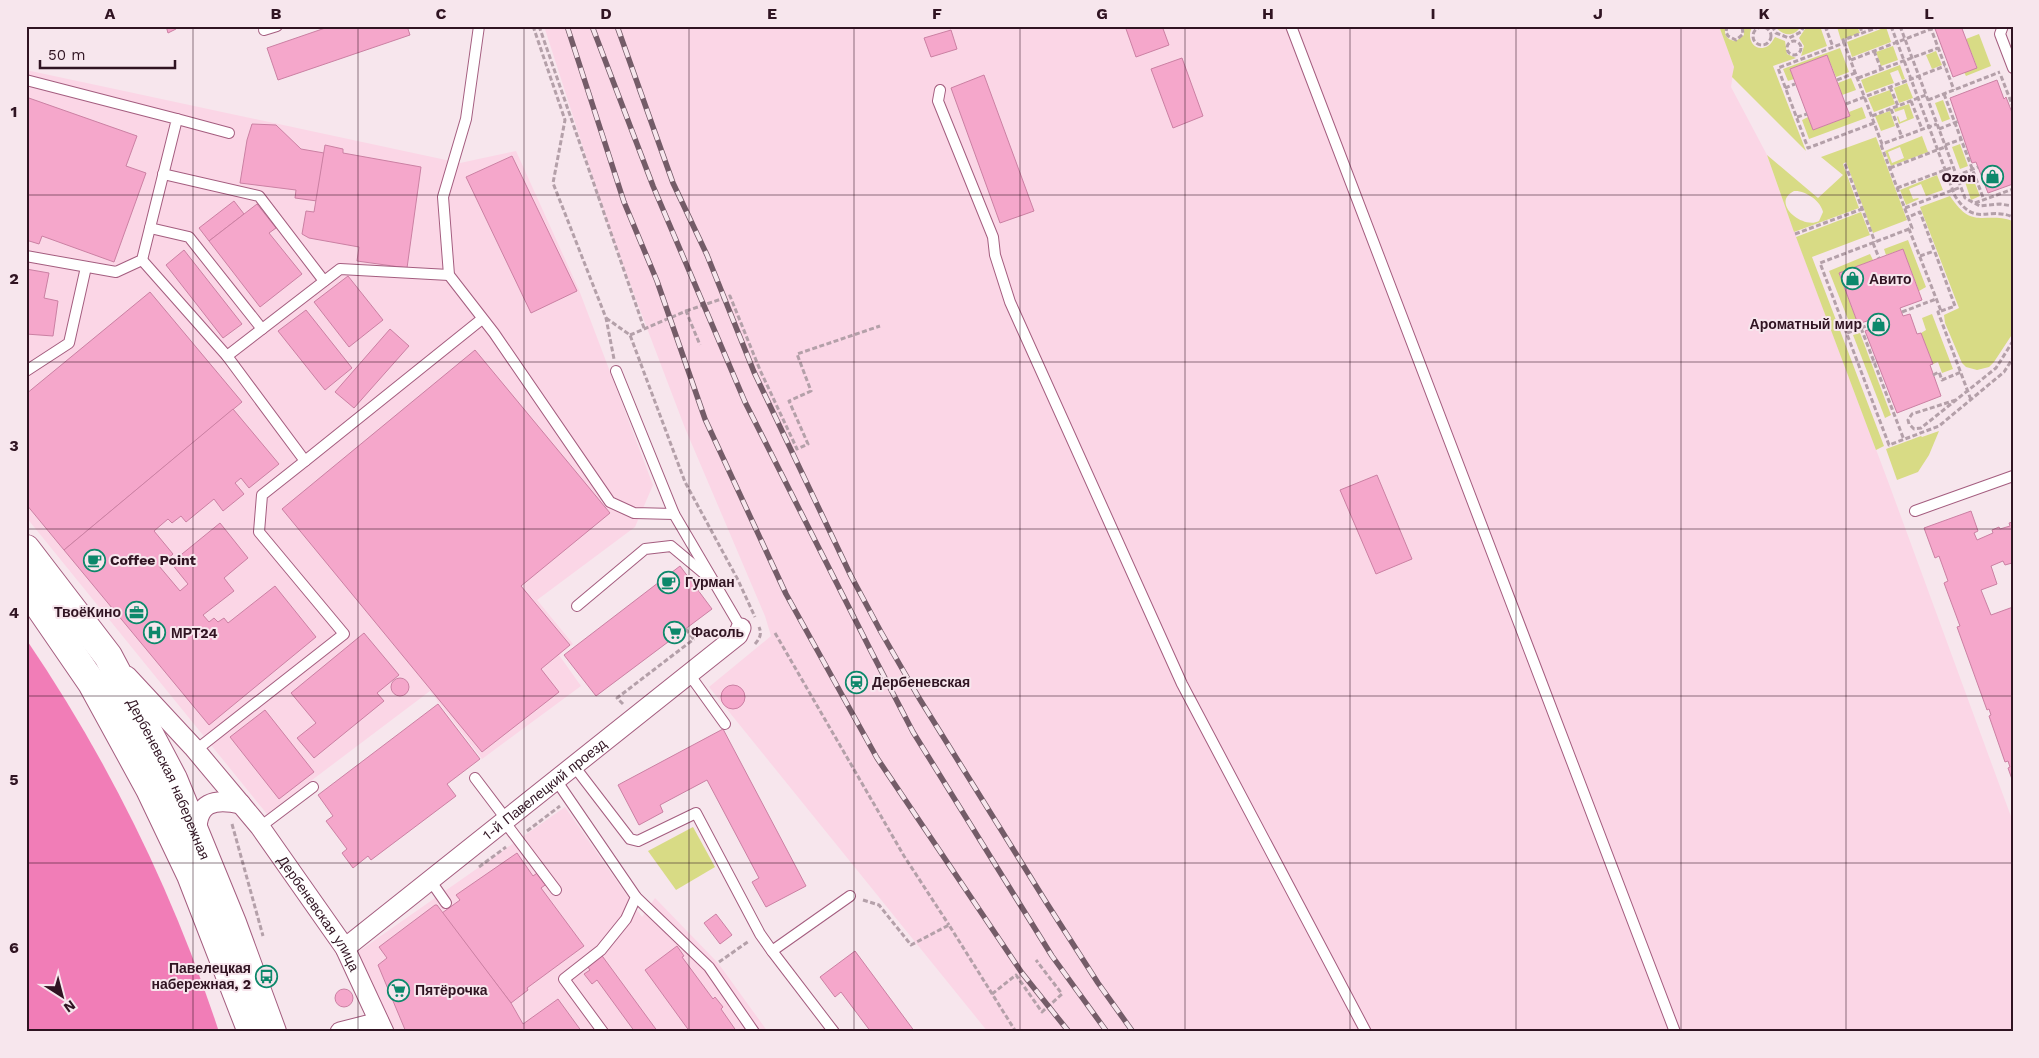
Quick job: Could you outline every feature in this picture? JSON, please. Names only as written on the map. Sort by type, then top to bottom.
[{"type":"main road","name":"Дербеневская набережная","points":[[26,549],[108,656],[173,779],[198,816],[232,923],[272,1032]]},
{"type":"main road","name":"Дербеневская набережная","points":[[26,587],[92,683],[150,789],[191,875],[252,1032]]},
{"type":"street","name":"1-й Павелецкий проезд","points":[[345,948],[738,635],[741,628]]},
{"type":"street","name":"Дербеневская улица","points":[[108,656],[196,750],[260,827],[345,948],[382,1027]]},
{"type":"street","points":[[198,816],[198,801],[210,788],[214,772]]},
{"type":"street","points":[[150,789],[163,801],[198,816]]},
{"type":"street","points":[[198,816],[220,800],[241,804]]},
{"type":"street","points":[[340,1032],[382,1027]]},
{"type":"lane","points":[[264,30],[277,26]]},
{"type":"lane","points":[[479,26],[466,119],[443,197],[448,275],[494,333],[610,502],[634,513],[674,514]]},
{"type":"lane","points":[[1292,26],[1675,1032]]},
{"type":"lane","points":[[2003,26],[2000,34],[2013,68]]},
{"type":"lane","points":[[26,80],[229,133]]},
{"type":"lane","points":[[940,90],[938,101],[993,237],[995,255],[1010,302],[1174,666],[1366,1032]]},
{"type":"lane","points":[[142,260],[177,118]]},
{"type":"lane","points":[[163,174],[259,196],[324,281]]},
{"type":"lane","points":[[150,228],[189,237],[262,329]]},
{"type":"lane","points":[[26,256],[116,272],[142,260]]},
{"type":"lane","points":[[142,260],[227,356],[305,462]]},
{"type":"lane","points":[[26,371],[69,343],[86,267]]},
{"type":"lane","points":[[227,356],[340,268],[448,275]]},
{"type":"lane","points":[[196,750],[344,634],[259,532],[262,495],[482,319]]},
{"type":"lane","points":[[616,371],[674,514],[741,628]]},
{"type":"lane","points":[[1915,511],[2013,476]]},
{"type":"lane","points":[[577,606],[644,549],[671,546],[712,581]]},
{"type":"lane","points":[[688,674],[725,724]]},
{"type":"lane","points":[[574,766],[630,839],[638,841],[696,814],[760,934],[834,1032]]},
{"type":"lane","points":[[475,778],[556,890]]},
{"type":"lane","points":[[556,780],[636,897],[709,967],[754,1032]]},
{"type":"lane","points":[[260,827],[313,787]]},
{"type":"lane","points":[[430,880],[446,903]]},
{"type":"lane","points":[[772,950],[850,896]]},
{"type":"lane","points":[[603,1032],[564,979],[601,950],[626,918],[636,897]]},
{"type":"path","points":[[533,26],[565,120],[553,183],[606,318],[616,371]]},
{"type":"path","points":[[539,26],[644,328]]},
{"type":"path","points":[[1727,26],[1726,32],[1728,36],[1736,40],[1743,34],[1742,26]]},
{"type":"path","points":[[1798,55],[1789,54],[1787,45],[1804,26]]},
{"type":"path","points":[[1832,26],[1825,27],[1832,47]]},
{"type":"path","points":[[1860,26],[1862,33]]},
{"type":"path","points":[[1880,26],[1843,40],[1908,216],[1912,228],[1910,229],[1940,311],[1938,312],[1971,400]]},
{"type":"path","points":[[1891,26],[1945,170],[1959,202],[1971,213],[1978,215],[2002,214],[2013,217]]},
{"type":"path","points":[[1900,26],[1964,198],[1980,206],[2000,204],[2013,206]]},
{"type":"path","points":[[1772,29],[1771,39],[1768,43],[1764,46],[1755,43],[1753,34],[1756,30],[1765,27],[1772,29],[1782,36],[1799,43],[1801,47],[1798,55],[1799,60]]},
{"type":"path","points":[[1851,60],[1905,40],[1930,28],[1954,90]]},
{"type":"path","points":[[1844,43],[1778,68],[1785,88],[1808,148],[1874,123]]},
{"type":"path","points":[[1858,78],[1938,48]]},
{"type":"path","points":[[1874,51],[1881,69]]},
{"type":"path","points":[[1846,104],[1945,66]]},
{"type":"path","points":[[1837,80],[1855,72]]},
{"type":"path","points":[[1928,100],[2000,72]]},
{"type":"path","points":[[1785,88],[1795,84]]},
{"type":"path","points":[[1890,87],[1898,106]]},
{"type":"path","points":[[1944,94],[1957,122],[1984,200]]},
{"type":"path","points":[[1872,116],[1926,95]]},
{"type":"path","points":[[1911,101],[1922,129]]},
{"type":"path","points":[[1891,109],[1902,137]]},
{"type":"path","points":[[1796,117],[1806,114]]},
{"type":"path","points":[[1938,129],[1957,122]]},
{"type":"path","points":[[1882,144],[1937,124]]},
{"type":"path","points":[[1890,168],[1962,139]]},
{"type":"path","points":[[1845,164],[1879,258]]},
{"type":"path","points":[[1897,188],[1953,167]]},
{"type":"path","points":[[1956,176],[1978,167]]},
{"type":"path","points":[[1905,208],[1961,187]]},
{"type":"path","points":[[1974,204],[2013,189]]},
{"type":"path","points":[[1795,234],[1862,209]]},
{"type":"path","points":[[1908,216],[1920,212],[1955,306],[1940,311]]},
{"type":"path","points":[[1910,229],[1820,263],[1889,445],[1939,426],[2004,372],[2013,358]]},
{"type":"path","points":[[1920,256],[1934,251]]},
{"type":"path","points":[[606,318],[630,335],[686,311],[730,296],[760,370],[797,450],[808,444],[789,401],[810,391],[797,354],[880,326]]},
{"type":"path","points":[[1902,312],[1936,299]]},
{"type":"path","points":[[686,311],[700,345]]},
{"type":"path","points":[[1847,334],[1871,324]]},
{"type":"path","points":[[1861,328],[1904,440]]},
{"type":"path","points":[[1956,400],[1912,414],[1908,420],[1909,424],[1914,429],[1921,428],[1968,391],[1996,368],[2013,341]]},
{"type":"path","points":[[1933,375],[1939,372],[1942,380],[1961,372]]},
{"type":"path","points":[[775,633],[904,856],[1016,1032]]},
{"type":"path","points":[[231,821],[265,944]]},
{"type":"path","points":[[850,896],[879,905],[911,945],[949,924]]},
{"type":"path","points":[[709,967],[718,963],[760,934]]},
{"type":"path","points":[[992,994],[1016,975],[1042,1012],[1062,994],[1036,960]]},
{"type":"shaded area","points":[[544,26],[1719,26],[1734,67],[1731,87],[1767,155],[2013,822],[2013,1032],[988,1032],[709,687],[771,636],[765,616],[685,428],[610,231]]},
{"type":"shaded area","points":[[26,70],[460,163],[516,151],[579,290],[653,485],[635,527],[537,600],[573,644],[559,655],[581,686],[482,759],[430,691],[267,814],[26,517]]},
{"type":"shaded area","points":[[26,639],[84,732],[136,829],[181,929],[219,1032],[26,1032]]},
{"type":"shaded area","points":[[565,807],[642,917],[655,898],[718,963],[768,1032],[393,1032],[355,954]]},
{"type":"green space","points":[[1719,26],[1726,26],[1726,36],[1730,40],[1736,41],[1744,35],[1743,26],[1753,26],[1750,35],[1752,43],[1759,48],[1768,46],[1775,37],[1785,41],[1787,54],[1796,58],[1773,66],[1806,151],[1732,77],[1734,67]]},
{"type":"green space","points":[[1775,26],[1801,26],[1792,34],[1784,34]]},
{"type":"green space","points":[[1807,26],[1820,26],[1827,46],[1801,56],[1804,46],[1799,38]]},
{"type":"green space","points":[[1857,26],[1860,33],[1841,40],[1837,27]]},
{"type":"green space","points":[[1886,27],[1891,42],[1852,57],[1847,42]]},
{"type":"green space","points":[[1979,34],[1991,66],[1966,76],[1964,72],[1977,67],[1966,39]]},
{"type":"green space","points":[[1893,46],[1898,60],[1881,66],[1876,52]]},
{"type":"green space","points":[[1840,48],[1849,72],[1836,77],[1827,55],[1790,69],[1794,79],[1788,81],[1783,69]]},
{"type":"green space","points":[[1936,51],[1942,65],[1932,69],[1926,55]]},
{"type":"green space","points":[[1900,65],[1905,79],[1902,80],[1898,70],[1890,73],[1894,83],[1866,93],[1861,80]]},
{"type":"green space","points":[[1851,78],[1856,90],[1842,95],[1838,83]]},
{"type":"green space","points":[[1907,83],[1913,98],[1899,103],[1894,88]]},
{"type":"green space","points":[[1890,90],[1895,104],[1874,112],[1868,98]]},
{"type":"green space","points":[[1943,100],[1950,119],[1942,122],[1935,103]]},
{"type":"green space","points":[[1909,104],[1914,118],[1899,124],[1898,116],[1900,122],[1907,119],[1904,109],[1895,112],[1894,109]]},
{"type":"green space","points":[[1862,107],[1866,118],[1809,139],[1802,120],[1808,117],[1813,130],[1850,116],[1849,112]]},
{"type":"green space","points":[[1890,111],[1895,126],[1881,131],[1875,116]]},
{"type":"green space","points":[[1922,136],[1928,152],[1891,166],[1885,151]],"holes":[[[1900,147],[1904,158],[1892,163],[1888,152]]]},
{"type":"green space","points":[[1876,137],[1907,220],[1873,233],[1846,162],[1843,164],[1859,208],[1794,232],[1767,155],[1818,198],[1843,175],[1821,157]],"holes":[[[1794,191],[1798,191],[1816,200],[1822,208],[1823,212],[1819,221],[1805,222],[1798,219],[1787,208],[1788,196]]]},
{"type":"green space","points":[[1960,144],[1968,166],[1960,169],[1952,147]]},
{"type":"green space","points":[[1937,175],[1943,190],[1926,196],[1921,184],[1909,189],[1913,199],[1919,199],[1906,205],[1900,190]]},
{"type":"green space","points":[[1972,176],[1980,196],[1971,200],[1964,179]]},
{"type":"green space","points":[[1950,196],[1958,207],[1972,217],[2003,218],[2013,221],[2013,333],[1994,362],[1989,367],[1977,370],[1966,367],[1962,363],[1945,323],[1944,315],[1959,308],[1920,207]]},
{"type":"green space","points":[[1861,212],[1870,235],[1812,257],[1884,446],[1876,450],[1796,237]]},
{"type":"green space","points":[[1908,240],[1926,287],[1919,291],[1903,249],[1886,255],[1884,249]]},
{"type":"green space","points":[[1870,254],[1873,260],[1839,274],[1858,324],[1851,327],[1829,271]]},
{"type":"green space","points":[[1932,314],[1953,369],[1942,373],[1938,362],[1933,364],[1921,333],[1926,330],[1922,318]]},
{"type":"green space","points":[[1860,333],[1891,415],[1885,418],[1853,335]]},
{"type":"green space","points":[[1939,431],[1929,455],[1918,472],[1897,480],[1886,449]]},
{"type":"green space","points":[[693,827],[715,867],[676,890],[648,851]]},
{"type":"building","points":[[166,26],[175,26],[176,29],[168,33]]},
{"type":"building","points":[[331,26],[407,26],[410,35],[278,80],[267,48]]},
{"type":"building","points":[[1125,26],[1162,26],[1169,45],[1136,57]]},
{"type":"building","points":[[1934,26],[1961,26],[1977,68],[1953,77]]},
{"type":"building","points":[[951,30],[957,49],[931,57],[924,38]]},
{"type":"building","points":[[1827,55],[1850,116],[1813,130],[1790,69]]},
{"type":"building","points":[[1182,58],[1203,116],[1173,128],[1151,69]]},
{"type":"building","points":[[984,75],[1034,211],[1000,223],[951,88]]},
{"type":"building","points":[[1997,80],[2004,99],[2006,97],[2013,115],[2013,184],[1988,193],[1976,162],[1972,163],[1950,98]]},
{"type":"building","points":[[26,97],[137,136],[126,166],[146,173],[114,262],[42,236],[39,244],[26,240]]},
{"type":"building","points":[[252,124],[276,125],[301,149],[324,153],[317,201],[295,198],[296,190],[240,183],[247,140]]},
{"type":"building","points":[[325,145],[343,149],[343,153],[421,167],[407,268],[357,261],[359,247],[309,238],[302,234],[306,211],[314,212]]},
{"type":"building","points":[[512,156],[577,291],[531,313],[466,177]]},
{"type":"building","points":[[234,201],[244,214],[209,241],[199,228]]},
{"type":"building","points":[[257,204],[276,228],[269,233],[302,274],[260,307],[209,241]]},
{"type":"building","points":[[1903,249],[1922,300],[1900,308],[1903,316],[1910,314],[1917,334],[1921,333],[1933,364],[1930,365],[1941,396],[1897,413],[1865,331],[1873,328],[1870,320],[1858,324],[1839,273]]},
{"type":"building","points":[[184,250],[242,324],[223,338],[166,265]]},
{"type":"building","points":[[26,269],[49,273],[44,298],[58,301],[53,336],[26,334]]},
{"type":"building","points":[[348,276],[383,320],[349,347],[314,302]]},
{"type":"building","points":[[150,292],[242,402],[64,550],[26,504],[26,394]]},
{"type":"building","points":[[306,310],[352,368],[325,390],[278,331]]},
{"type":"building","points":[[390,329],[409,346],[354,408],[335,392]]},
{"type":"building","points":[[475,350],[610,513],[521,586],[570,645],[541,669],[559,692],[482,752],[282,509]]},
{"type":"building","points":[[233,409],[279,464],[249,488],[241,478],[235,483],[244,494],[223,511],[214,499],[186,522],[181,516],[172,523],[168,519],[154,531],[173,554],[159,566],[180,591],[188,584],[171,563],[220,523],[248,558],[224,578],[234,591],[203,615],[209,622],[214,618],[218,622],[224,618],[228,623],[275,586],[316,637],[209,725],[64,550]]},
{"type":"building","points":[[1377,475],[1412,559],[1376,574],[1340,490]]},
{"type":"building","points":[[1971,511],[1978,531],[1974,533],[1977,540],[1993,533],[1992,530],[1999,527],[2000,529],[2010,526],[2009,523],[2013,522],[2012,563],[2005,565],[2003,561],[1991,566],[1997,584],[1981,590],[1991,615],[2013,607],[2013,782],[2008,768],[2010,767],[2008,761],[2005,762],[1989,716],[1991,715],[1989,709],[1987,710],[1957,627],[1960,626],[1944,583],[1948,581],[1939,556],[1935,558],[1924,528]]},
{"type":"building","points":[[680,566],[712,609],[596,696],[564,655]]},
{"type":"building","points":[[364,633],[399,675],[377,693],[384,701],[314,758],[297,738],[316,723],[291,693]]},
{"type":"building","points":[[396,678],[404,678],[409,683],[407,694],[396,696],[391,691],[391,683]]},
{"type":"building","points":[[733,685],[741,689],[745,697],[741,705],[733,709],[725,705],[721,697],[725,689]]},
{"type":"building","points":[[438,704],[480,759],[447,784],[456,796],[371,860],[368,856],[353,868],[342,853],[347,849],[326,821],[333,816],[318,795]]},
{"type":"building","points":[[265,710],[314,772],[279,799],[230,737]]},
{"type":"building","points":[[723,729],[806,886],[766,907],[752,882],[759,878],[707,780],[660,805],[663,812],[639,825],[618,785]]},
{"type":"building","points":[[517,853],[533,876],[540,871],[548,883],[541,888],[584,946],[527,988],[528,990],[511,1003],[442,913],[460,900],[456,895]]},
{"type":"building","points":[[437,905],[511,1003],[523,1024],[558,999],[582,1032],[406,1032],[378,965],[387,958],[379,947]]},
{"type":"building","points":[[716,914],[732,935],[720,944],[704,923]]},
{"type":"building","points":[[677,946],[684,956],[682,957],[713,999],[715,997],[723,1007],[721,1009],[737,1032],[690,1032],[645,970]]},
{"type":"building","points":[[855,951],[915,1032],[871,1032],[841,992],[835,997],[820,977]]},
{"type":"building","points":[[600,953],[658,1032],[635,1032],[597,980],[592,984],[584,974],[590,970],[586,964]]},
{"type":"building","points":[[344,989],[350,992],[353,998],[350,1004],[344,1007],[338,1004],[335,998],[338,992]]},
{"type":"railway","points":[[567,26],[624,202],[657,281],[705,419],[786,594],[877,758],[1022,973],[1069,1032]]},
{"type":"railway","points":[[592,26],[653,186],[745,402],[872,653],[913,732],[1052,956],[1107,1032]]},
{"type":"railway","points":[[617,26],[673,183],[707,255],[754,372],[851,576],[919,698],[1046,902],[1098,983],[1133,1032]]},
{"type":"place","name":"Ozon","points":[[1992,177]]},
{"type":"place","name":"Авито","points":[[1853,279]]},
{"type":"place","name":"Ароматный мир","points":[[1878,324]]},
{"type":"place","name":"Coffee Point","points":[[94,560]]},
{"type":"place","name":"Гурман","points":[[669,582]]},
{"type":"place","name":"ТвоёКино","points":[[137,612]]},
{"type":"place","name":"Фасоль","points":[[675,632]]},
{"type":"place","name":"МРТ24","points":[[155,633]]},
{"type":"place","name":"Дербеневская","points":[[856,682]]},
{"type":"place","name":"Павелецкая набережная, 2","points":[[267,976]]},
{"type":"place","name":"Пятёрочка","points":[[399,990]]}]
